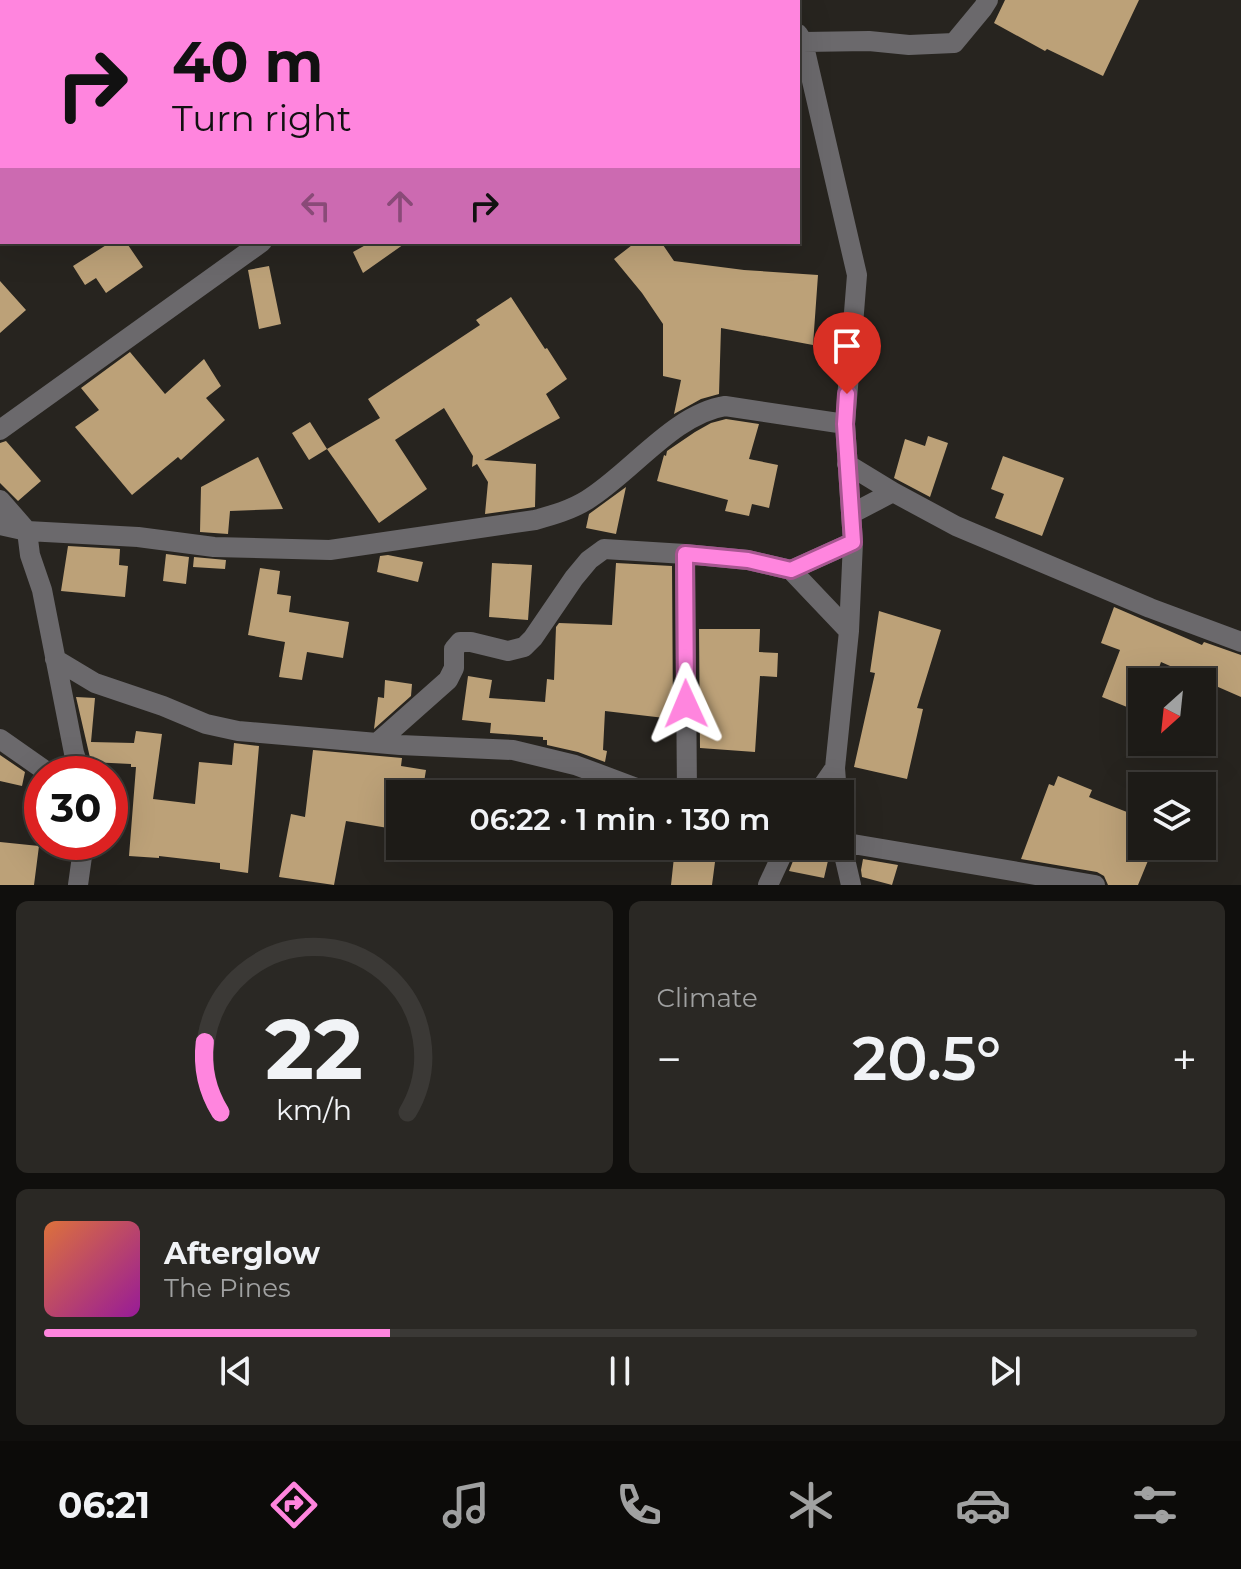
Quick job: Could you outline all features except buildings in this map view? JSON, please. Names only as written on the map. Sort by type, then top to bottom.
[{"type":"street","points":[[836,780],[853,542],[845,424],[857,275],[800,38],[909,45],[954,43],[988,0]]},
{"type":"street","points":[[0,430],[259,244]]},
{"type":"street","points":[[0,525],[27,531],[138,537],[214,547],[330,550],[535,520],[565,511],[588,500],[685,422],[709,408],[725,406],[845,424]]},
{"type":"street","points":[[847,464],[956,526],[1150,608],[1241,642]]},
{"type":"street","points":[[851,514],[893,492]]},
{"type":"street","points":[[0,500],[27,531],[75,756]]},
{"type":"street","points":[[791,570],[853,542]]},
{"type":"street","points":[[377,743],[448,680],[454,668],[454,649],[460,642],[508,651],[524,647],[574,578],[589,560],[604,549],[748,560],[791,570],[849,631]]},
{"type":"street","points":[[685,554],[687,780]]},
{"type":"street","points":[[55,659],[95,683],[206,724],[238,731],[513,750],[575,765],[615,780]]},
{"type":"street","points":[[0,739],[24,756]]},
{"type":"street","points":[[827,780],[835,768]]},
{"type":"street","points":[[854,837],[1095,885]]},
{"type":"street","points":[[78,885],[81,860]]},
{"type":"street","points":[[768,885],[780,860]]},
{"type":"street","points":[[846,860],[851,885]]},
{"type":"route","points":[[686,704],[685,554],[748,560],[791,570],[853,542],[845,424],[847,394]]}]
